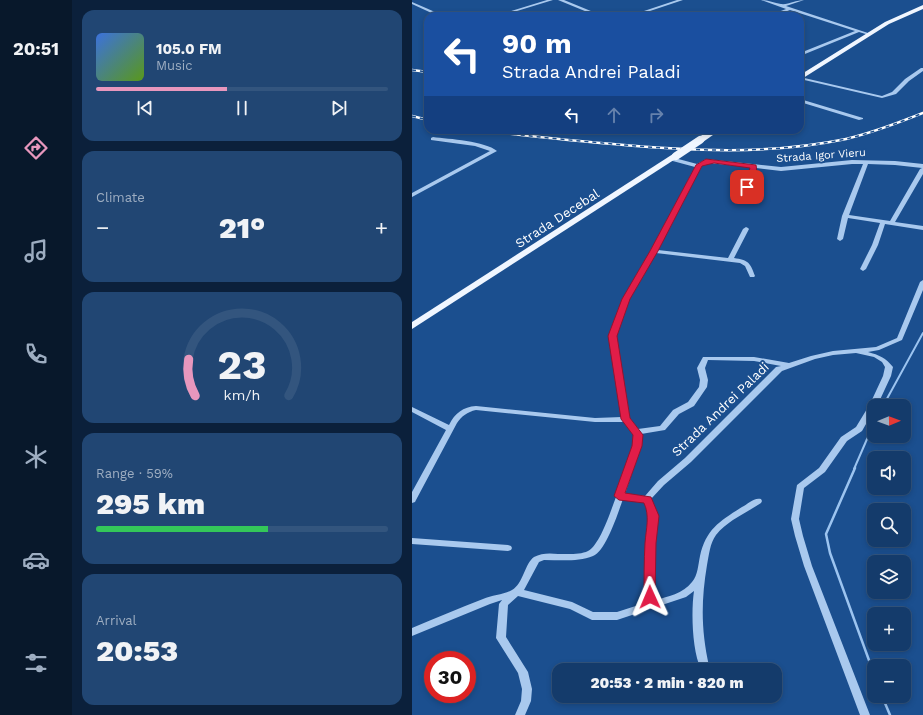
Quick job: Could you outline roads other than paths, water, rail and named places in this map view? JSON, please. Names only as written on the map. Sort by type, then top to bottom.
[{"type":"main road","points":[[804,75],[896,18],[923,7]]},
{"type":"main road","name":"Strada Decebal","points":[[412,326],[710,134]]},
{"type":"street","points":[[412,3],[421,0]]},
{"type":"street","points":[[510,12],[551,0]]},
{"type":"street","points":[[560,0],[592,12]]},
{"type":"street","points":[[644,12],[681,0]]},
{"type":"street","points":[[763,0],[798,12]]},
{"type":"street","points":[[783,7],[802,0]]},
{"type":"street","points":[[412,3],[432,12]]},
{"type":"street","points":[[781,12],[789,9]]},
{"type":"street","points":[[804,14],[869,34]]},
{"type":"street","points":[[804,53],[858,31]]},
{"type":"street","points":[[804,79],[882,96],[894,93],[907,80],[923,69]]},
{"type":"street","points":[[804,101],[860,119]]},
{"type":"street","points":[[412,194],[494,152],[490,148],[433,139]]},
{"type":"street","points":[[520,715],[527,695],[526,679],[515,658],[503,642],[500,633],[504,604],[517,592],[536,560],[549,557],[583,555],[596,551],[606,535],[637,446],[638,438],[637,432],[626,419],[612,336],[626,299],[654,251],[698,166],[674,158]]},
{"type":"street","name":"Strada Igor Vieru","points":[[698,166],[704,162],[710,161],[784,169],[841,162],[866,162],[923,167]]},
{"type":"street","points":[[840,239],[845,216],[858,187],[866,162]]},
{"type":"street","points":[[747,187],[753,174],[754,166]]},
{"type":"street","points":[[892,223],[923,167]]},
{"type":"street","points":[[845,216],[923,228]]},
{"type":"street","points":[[863,269],[875,245],[883,222]]},
{"type":"street","points":[[730,259],[746,229]]},
{"type":"street","points":[[654,251],[730,259],[746,263],[752,276]]},
{"type":"street","points":[[857,351],[877,350],[900,338],[923,282]]},
{"type":"street","name":"Strada Andrei Paladi","points":[[647,499],[779,369],[813,357],[844,351],[857,351]]},
{"type":"street","points":[[857,351],[881,358],[888,364],[889,370],[874,404],[859,429],[841,443],[822,470],[800,487],[795,519],[808,566],[865,715]]},
{"type":"street","points":[[637,432],[662,428],[676,412],[691,404],[704,387],[701,366],[707,357],[759,360],[790,365]]},
{"type":"street","points":[[412,500],[450,429],[460,414],[466,410],[476,408],[595,420],[626,419]]},
{"type":"street","points":[[412,409],[450,429]]},
{"type":"street","points":[[619,496],[647,499],[653,516],[649,575],[650,606]]},
{"type":"street","points":[[703,663],[696,620],[696,597],[707,547],[713,534],[732,517],[758,501]]},
{"type":"street","points":[[412,541],[508,548]]},
{"type":"street","points":[[412,632],[487,601],[517,592],[572,606],[588,615],[600,618],[627,614],[683,595],[694,586],[700,578]]},
{"type":"waterway","points":[[887,399],[923,333]]},
{"type":"waterway","points":[[854,469],[867,439]]},
{"type":"waterway","points":[[855,468],[826,534],[830,553],[869,659]]},
{"type":"waterway","points":[[885,703],[890,715]]},
{"type":"railway","points":[[412,70],[424,72]]},
{"type":"railway","points":[[514,134],[700,150],[788,148],[856,137],[923,113]]},
{"type":"railway","points":[[412,116],[424,119]]}]
